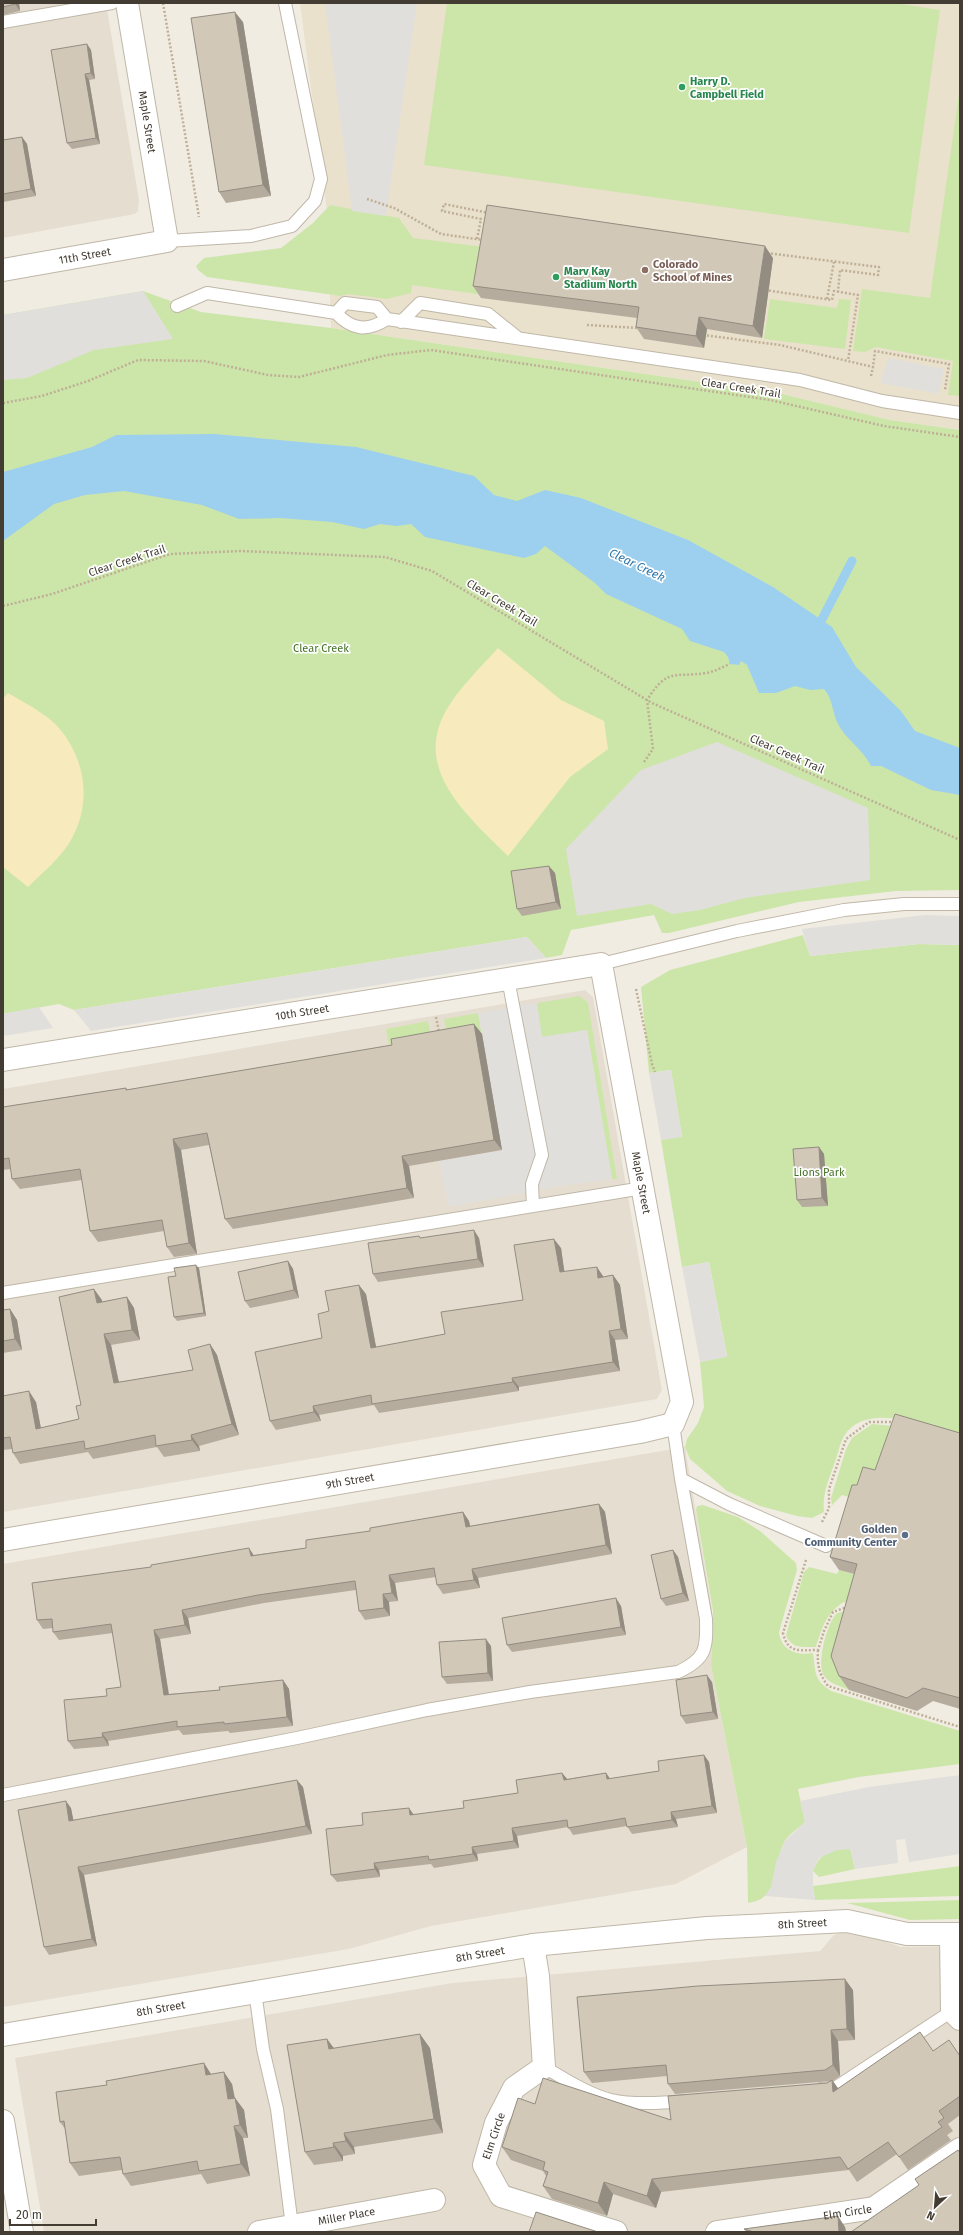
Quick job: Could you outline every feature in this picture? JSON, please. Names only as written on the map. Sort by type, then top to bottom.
[{"type":"street","name":"Maple Street","points":[[127,3],[167,241]]},
{"type":"street","name":"11th Street","points":[[3,270],[167,241]]},
{"type":"street","name":"Maple Street","points":[[601,964],[682,1402],[673,1424]]},
{"type":"street","name":"10th Street","points":[[3,1060],[601,964]]},
{"type":"street","name":"9th Street","points":[[3,1540],[640,1432],[673,1424]]},
{"type":"street","name":"8th Street","points":[[3,2035],[533,1945],[707,1928],[847,1920],[907,1934],[955,1934]]},
{"type":"street","points":[[955,1934],[956,2015]]},
{"type":"street","points":[[533,1945],[538,1976],[544,2066]]},
{"type":"street","name":"Elm Circle","points":[[544,2066],[514,2088],[496,2123],[484,2165],[501,2196],[616,2232]]},
{"type":"street","points":[[3,2121],[22,2232]]},
{"type":"street","name":"Elm Circle","points":[[716,2232],[874,2208],[960,2149]]},
{"type":"street","name":"Miller Place","points":[[259,2232],[434,2200]]},
{"type":"lane","points":[[3,22],[112,3]]},
{"type":"lane","points":[[167,241],[251,236],[292,226],[315,201],[321,179],[286,3]]},
{"type":"lane","points":[[177,306],[207,293],[336,313],[346,324],[362,327],[376,326],[387,319]]},
{"type":"lane","points":[[336,313],[345,303],[353,303],[377,307],[387,319],[401,322],[800,380],[882,401],[960,412]]},
{"type":"lane","points":[[401,322],[420,303],[488,314],[519,339]]},
{"type":"lane","points":[[601,964],[737,931],[844,910],[904,904],[960,904]]},
{"type":"lane","points":[[508,979],[542,1156],[532,1184],[533,1206]]},
{"type":"lane","points":[[3,1293],[642,1188]]},
{"type":"lane","points":[[3,1795],[297,1738],[442,1708],[530,1692],[678,1672],[694,1665],[703,1654],[706,1640],[706,1619],[681,1479],[673,1424]]},
{"type":"lane","points":[[681,1479],[729,1504],[826,1546]]},
{"type":"lane","points":[[255,1991],[263,2048],[277,2109],[292,2226]]},
{"type":"lane","points":[[811,2090],[835,2088],[956,2015]]},
{"type":"lane","points":[[544,2066],[568,2081],[610,2100],[661,2103],[701,2100]]},
{"type":"path","points":[[163,3],[202,238]]},
{"type":"path","points":[[367,199],[394,208],[441,234],[485,240]]},
{"type":"path","points":[[478,239],[480,219],[442,211],[444,204],[495,214]]},
{"type":"path","points":[[487,213],[487,220]]},
{"type":"path","points":[[485,245],[486,234]]},
{"type":"path","points":[[763,252],[879,267],[878,275],[840,270],[838,292]]},
{"type":"path","points":[[827,299],[834,262]]},
{"type":"path","points":[[759,289],[832,300],[834,291],[858,295],[848,361]]},
{"type":"path","points":[[583,325],[645,328]]},
{"type":"path","points":[[698,334],[780,345],[873,367]]},
{"type":"path","name":"Clear Creek Trail","points":[[3,403],[42,396],[88,381],[138,360],[204,361],[268,375],[299,377],[387,355],[431,350],[770,400],[891,428],[960,437]]},
{"type":"path","points":[[871,380],[875,351],[949,364],[942,410]]},
{"type":"path","name":"Clear Creek Trail","points":[[3,606],[52,594],[170,554],[241,551],[386,557],[432,570],[647,700],[960,840]]},
{"type":"path","points":[[644,762],[653,749],[647,700],[657,684],[671,675],[706,673],[730,664]]},
{"type":"path","points":[[636,989],[655,1072]]},
{"type":"path","points":[[436,1017],[440,1035]]},
{"type":"path","points":[[818,1650],[795,1650],[786,1643],[783,1633],[813,1541],[829,1508],[829,1489],[846,1439],[869,1422],[902,1423]]},
{"type":"path","points":[[853,1608],[841,1608],[833,1612],[824,1631],[818,1650],[817,1662],[820,1675],[828,1686],[960,1728]]},
{"type":"shaded area","points":[[3,3],[106,3],[139,200],[138,211],[135,214],[3,238]]},
{"type":"shaded area","name":"Colorado School of Mines","points":[[300,3],[960,3],[960,430],[890,420],[782,394],[331,328],[327,211]]},
{"type":"shaded area","points":[[325,3],[417,3],[386,216],[352,211]]},
{"type":"shaded area","points":[[143,291],[173,339],[94,350],[27,378],[3,380],[3,315]]},
{"type":"shaded area","points":[[888,358],[944,369],[939,394],[880,383]]},
{"type":"shaded area","points":[[717,742],[868,808],[870,880],[745,898],[700,910],[672,914],[651,904],[577,916],[566,849],[641,770]]},
{"type":"shaded area","points":[[925,915],[960,916],[960,945],[918,944],[810,956],[802,929]]},
{"type":"shaded area","points":[[527,937],[546,958],[91,1031],[74,1010]]},
{"type":"shaded area","points":[[585,990],[593,997],[662,1390],[657,1399],[3,1512],[3,1089]]},
{"type":"shaded area","points":[[537,1003],[542,1037],[587,1030],[612,1179],[554,1187],[449,1207],[439,1161],[502,1150],[478,1013]]},
{"type":"shaded area","points":[[39,1007],[53,1028],[3,1036],[3,1014]]},
{"type":"shaded area","points":[[671,1070],[682,1137],[661,1140],[649,1073]]},
{"type":"shaded area","points":[[709,1262],[727,1357],[700,1362],[682,1267]]},
{"type":"shaded area","points":[[685,1447],[712,1609],[711,1665],[747,1847],[676,1884],[431,1926],[349,1949],[3,2007],[3,1564]]},
{"type":"shaded area","points":[[960,1775],[960,1854],[909,1862],[905,1839],[896,1840],[898,1863],[855,1869],[850,1849],[837,1850],[819,1858],[816,1864],[813,1871],[815,1900],[765,1896],[771,1887],[776,1862],[785,1841],[805,1822],[800,1801],[869,1787]]},
{"type":"shaded area","points":[[843,1932],[861,1933],[901,1947],[960,1946],[960,2232],[44,2232],[15,2058],[452,1983],[820,1951],[834,1935]]},
{"type":"green space","name":"Harry D. Campbell Field","points":[[447,3],[894,3],[940,10],[909,233],[424,165]]},
{"type":"green space","points":[[960,87],[960,396],[948,395],[953,361],[876,347],[865,352],[853,351],[862,289],[930,298]]},
{"type":"green space","points":[[330,205],[399,218],[413,238],[484,247],[477,294],[412,285],[411,293],[387,299],[348,294],[341,296],[207,277],[198,270],[196,266],[204,258],[281,248],[313,223]]},
{"type":"green space","name":"Clear Creek","points":[[143,291],[201,312],[331,328],[782,394],[890,420],[960,430],[960,890],[896,891],[799,902],[669,933],[662,933],[654,915],[571,930],[562,955],[546,958],[527,937],[74,1010],[59,1004],[3,1014],[3,315]]},
{"type":"green space","points":[[770,299],[837,308],[839,299],[851,300],[845,349],[764,339]]},
{"type":"green space","name":"Lions Park","points":[[803,935],[810,956],[918,944],[960,945],[960,1438],[916,1423],[899,1419],[868,1419],[855,1425],[844,1436],[841,1442],[826,1487],[824,1512],[812,1518],[797,1516],[760,1506],[727,1491],[690,1459],[685,1447],[687,1439],[698,1423],[704,1407],[700,1362],[727,1356],[709,1262],[682,1267],[661,1140],[682,1136],[671,1070],[649,1073],[641,987],[670,970]]},
{"type":"green space","points":[[580,996],[588,1003],[617,1179],[612,1179],[587,1030],[541,1037],[537,1003]]},
{"type":"green space","points":[[478,1013],[482,1034],[448,1040],[444,1019]]},
{"type":"green space","points":[[428,1021],[432,1043],[390,1051],[386,1029]]},
{"type":"green space","points":[[872,1424],[905,1427],[861,1501],[842,1495],[832,1505],[831,1498],[846,1449],[852,1438]]},
{"type":"green space","points":[[703,1505],[738,1517],[760,1531],[796,1563],[797,1570],[779,1632],[780,1638],[790,1650],[801,1654],[813,1653],[816,1675],[825,1687],[831,1691],[960,1731],[960,1764],[859,1777],[798,1789],[805,1822],[785,1841],[781,1850],[774,1879],[766,1895],[759,1900],[748,1903],[747,1847],[711,1665],[713,1611],[696,1510],[697,1506]]},
{"type":"green space","points":[[809,1567],[837,1574],[839,1570],[866,1578],[858,1607],[844,1602],[838,1606],[829,1616],[823,1627],[816,1647],[802,1647],[791,1643],[786,1635],[804,1572]]},
{"type":"green space","points":[[845,1611],[849,1690],[827,1680],[821,1668],[822,1652],[829,1626],[836,1614]]},
{"type":"green space","points":[[850,1848],[855,1869],[819,1877],[813,1871],[819,1860],[827,1853]]},
{"type":"green space","points":[[960,1866],[960,1896],[815,1900],[813,1886]]},
{"type":"green space","points":[[960,1900],[960,1919],[910,1920],[847,1903]]},
{"type":"sand","points":[[498,648],[561,700],[604,721],[608,749],[570,777],[508,856],[477,825],[449,791],[440,772],[436,752],[438,731],[447,709],[464,685]]},
{"type":"sand","points":[[8,693],[28,704],[58,727],[75,753],[83,782],[82,811],[78,826],[71,840],[57,859],[28,887],[3,867],[3,699]]},
{"type":"water","name":"Clear Creek","points":[[214,434],[356,447],[474,476],[494,495],[517,501],[545,490],[581,498],[688,540],[773,587],[832,627],[856,667],[901,711],[915,731],[960,748],[960,795],[931,790],[881,766],[871,766],[864,755],[841,730],[831,701],[824,689],[810,690],[795,686],[776,693],[759,693],[747,665],[741,661],[739,665],[730,664],[728,657],[724,652],[690,641],[682,629],[606,594],[595,583],[545,546],[536,554],[524,558],[425,537],[411,524],[397,526],[380,524],[364,529],[332,522],[280,518],[239,519],[202,505],[124,491],[85,495],[54,504],[3,541],[3,472],[92,447],[116,435]]},
{"type":"building","points":[[3,3],[15,3],[15,4],[3,7]]},
{"type":"building","points":[[235,12],[263,185],[219,192],[191,18]]},
{"type":"building","points":[[87,44],[91,73],[85,74],[96,138],[67,143],[51,50]]},
{"type":"building","points":[[22,137],[31,189],[3,194],[3,140]]},
{"type":"building","points":[[487,205],[765,246],[753,326],[699,317],[696,336],[636,327],[639,307],[473,286]]},
{"type":"building","points":[[549,866],[556,902],[517,909],[511,871]]},
{"type":"building","points":[[474,1024],[494,1140],[402,1156],[407,1188],[225,1219],[207,1133],[173,1139],[189,1243],[167,1247],[162,1220],[90,1231],[80,1169],[12,1179],[9,1158],[3,1159],[3,1107],[126,1088],[126,1090],[392,1045],[391,1039]]},
{"type":"building","points":[[819,1147],[822,1198],[797,1200],[793,1149]]},
{"type":"building","points":[[474,1230],[478,1259],[373,1274],[368,1243],[419,1236],[420,1238]]},
{"type":"building","points":[[554,1239],[560,1272],[597,1267],[598,1278],[613,1275],[621,1329],[609,1331],[613,1362],[512,1378],[513,1382],[372,1404],[371,1395],[313,1406],[314,1412],[270,1421],[255,1352],[322,1338],[318,1314],[329,1311],[325,1291],[359,1285],[371,1348],[445,1334],[441,1312],[523,1300],[514,1245]]},
{"type":"building","points":[[288,1261],[294,1290],[245,1301],[238,1272]]},
{"type":"building","points":[[196,1265],[204,1313],[174,1317],[168,1277],[176,1276],[174,1268]]},
{"type":"building","points":[[94,1289],[97,1303],[127,1297],[132,1330],[104,1334],[114,1383],[193,1370],[188,1350],[210,1344],[232,1424],[191,1435],[192,1440],[156,1446],[155,1435],[85,1449],[84,1441],[13,1453],[10,1437],[3,1438],[3,1396],[29,1391],[36,1429],[79,1419],[76,1406],[81,1405],[59,1297]]},
{"type":"building","points":[[10,1309],[15,1339],[3,1341],[3,1310]]},
{"type":"building","name":"Golden Community Center","points":[[895,1414],[960,1433],[960,1698],[923,1688],[907,1698],[839,1676],[831,1656],[857,1564],[830,1557],[852,1485],[857,1485],[863,1467],[875,1470]]},
{"type":"building","points":[[599,1504],[606,1545],[472,1569],[474,1580],[437,1585],[434,1568],[389,1575],[392,1593],[383,1594],[384,1608],[359,1611],[355,1581],[258,1595],[182,1610],[185,1625],[154,1630],[164,1695],[220,1690],[219,1687],[283,1680],[287,1717],[224,1724],[224,1722],[177,1727],[177,1721],[102,1733],[103,1737],[68,1741],[64,1700],[107,1696],[106,1689],[121,1687],[111,1624],[53,1632],[52,1619],[37,1620],[32,1583],[151,1567],[151,1565],[249,1548],[251,1556],[306,1548],[306,1540],[370,1531],[370,1528],[463,1512],[466,1527]]},
{"type":"building","points":[[673,1550],[683,1593],[661,1599],[651,1555]]},
{"type":"building","points":[[616,1598],[621,1627],[507,1645],[502,1618]]},
{"type":"building","points":[[486,1639],[488,1673],[442,1677],[439,1642]]},
{"type":"building","points":[[707,1675],[713,1712],[681,1716],[676,1680]]},
{"type":"building","points":[[704,1755],[712,1806],[671,1812],[672,1820],[627,1827],[625,1818],[568,1828],[567,1820],[512,1828],[514,1841],[472,1847],[473,1854],[429,1860],[428,1856],[374,1863],[375,1869],[331,1875],[326,1829],[363,1825],[362,1813],[409,1808],[410,1815],[464,1808],[463,1801],[518,1793],[516,1780],[562,1773],[564,1780],[606,1773],[607,1779],[659,1771],[658,1761]]},
{"type":"building","points":[[297,1780],[306,1826],[78,1867],[92,1939],[44,1947],[18,1810],[66,1801],[69,1821]]},
{"type":"building","points":[[845,1979],[847,2029],[831,2030],[833,2065],[825,2070],[668,2084],[666,2065],[584,2072],[577,1997],[698,1986]]},
{"type":"building","points":[[920,2032],[933,2051],[949,2040],[960,2056],[960,2096],[939,2111],[944,2118],[938,2122],[942,2127],[899,2157],[888,2142],[848,2169],[840,2157],[652,2179],[647,2196],[604,2182],[598,2203],[543,2186],[548,2172],[543,2170],[545,2162],[502,2147],[518,2098],[535,2104],[543,2078],[671,2120],[668,2096],[827,2083],[832,2080],[833,2092]]},
{"type":"building","points":[[420,2034],[434,2119],[344,2133],[346,2141],[333,2143],[334,2147],[305,2152],[287,2045],[327,2039],[329,2049]]},
{"type":"building","points":[[204,2063],[206,2075],[224,2072],[228,2099],[235,2098],[240,2125],[234,2126],[241,2164],[199,2171],[197,2161],[123,2174],[120,2157],[70,2163],[64,2121],[60,2122],[56,2092],[107,2085],[106,2081]]},
{"type":"building","points":[[958,2150],[960,2153],[960,2232],[851,2232],[919,2185],[915,2179]]},
{"type":"building","points":[[536,2212],[598,2232],[529,2232]]},
{"type":"building","points":[[838,2216],[839,2232],[754,2232],[744,2229]]},
{"type":"waterway","points":[[816,631],[852,561]]},
{"type":"place","name":"Harry D. Campbell Field","points":[[682,87]]},
{"type":"place","name":"Colorado School of Mines","points":[[645,270]]},
{"type":"place","name":"Marv Kay Stadium North","points":[[556,277]]},
{"type":"place","name":"Golden Community Center","points":[[905,1535]]}]
